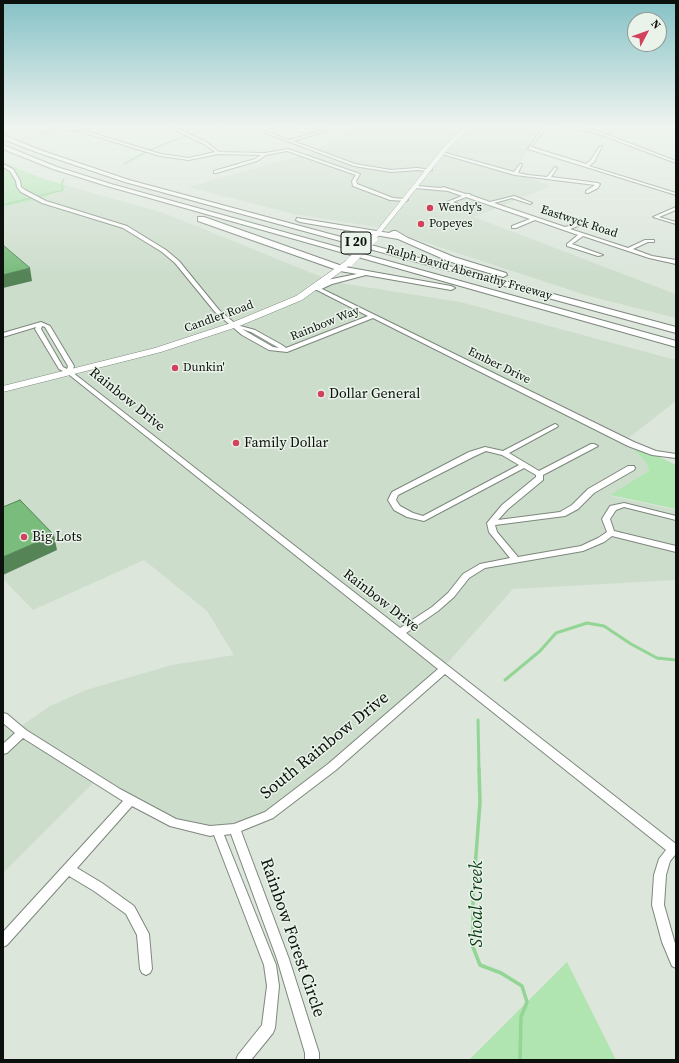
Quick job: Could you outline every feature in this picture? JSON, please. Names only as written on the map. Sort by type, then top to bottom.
[{"type":"highway","points":[[75,175],[342,269],[443,286],[676,348]]},
{"type":"highway","name":"Ralph David Abernathy Freeway","points":[[75,175],[145,196],[676,344]]},
{"type":"highway","name":"Ralph David Abernathy Freeway","points":[[108,175],[676,329]]},
{"type":"highway","points":[[121,175],[309,222],[353,230],[375,236],[400,237]]},
{"type":"highway","points":[[353,230],[384,226],[400,237],[451,259],[676,329]]},
{"type":"highway","points":[[316,288],[330,282],[359,275],[382,275]]},
{"type":"main road","name":"Candler Road","points":[[3,389],[164,348],[234,325],[290,303],[316,288],[350,262],[384,226],[426,175]]},
{"type":"street","name":"Rainbow Way","points":[[15,175],[19,187],[23,191],[44,202],[126,227],[164,250],[217,310],[244,334],[271,349],[285,351],[373,316]]},
{"type":"street","points":[[350,175],[356,177],[354,183],[356,185],[392,199],[406,200]]},
{"type":"street","points":[[520,175],[598,184],[588,192]]},
{"type":"street","points":[[548,178],[550,175]]},
{"type":"street","points":[[614,175],[676,194]]},
{"type":"street","name":"Eastwyck Road","points":[[418,184],[468,195],[651,257],[676,262]]},
{"type":"street","points":[[465,208],[449,202],[468,195]]},
{"type":"street","points":[[491,203],[512,198],[530,203]]},
{"type":"street","points":[[676,208],[655,217],[676,223]]},
{"type":"street","points":[[514,227],[536,218]]},
{"type":"street","points":[[567,228],[584,222]]},
{"type":"street","points":[[583,234],[569,245],[600,256]]},
{"type":"street","points":[[629,249],[647,240],[652,241]]},
{"type":"street","name":"Ember Drive","points":[[316,288],[631,444],[655,453],[676,456]]},
{"type":"street","points":[[3,335],[41,324],[47,326],[71,366],[69,372]]},
{"type":"street","name":"Rainbow Drive","points":[[69,372],[675,850]]},
{"type":"street","points":[[504,453],[555,426]]},
{"type":"street","points":[[539,474],[594,446]]},
{"type":"street","points":[[523,466],[424,519],[410,515],[397,508],[392,500],[395,494],[472,454],[485,449],[504,453],[523,466],[539,474]]},
{"type":"street","points":[[491,523],[562,514],[575,507],[591,491],[632,468]]},
{"type":"street","points":[[491,523],[505,507],[540,478],[539,474]]},
{"type":"street","points":[[611,533],[606,519],[613,508],[624,505],[676,518]]},
{"type":"street","points":[[491,523],[493,532],[515,559]]},
{"type":"street","points":[[400,633],[435,609],[451,595],[466,576],[483,566],[515,559],[583,548],[601,540],[611,533],[676,549]]},
{"type":"street","name":"South Rainbow Drive","points":[[3,717],[22,733],[131,800],[174,823],[210,831],[235,829],[269,815],[332,767],[445,668]]},
{"type":"street","points":[[3,750],[22,733]]},
{"type":"street","points":[[3,941],[131,800]]},
{"type":"street","name":"Rainbow Forest Circle","points":[[235,829],[282,957],[312,1053],[312,1060]]},
{"type":"street","points":[[217,830],[269,963],[273,986],[268,1028],[245,1058]]},
{"type":"street","points":[[675,850],[665,859],[660,875],[658,905],[668,942],[676,962]]},
{"type":"street","points":[[68,869],[98,887],[130,910],[143,934],[146,969]]},
{"type":"shaded area","points":[[232,175],[519,175],[552,186],[474,217],[673,293],[676,296],[676,318],[585,295],[382,228],[294,214],[188,187]]},
{"type":"shaded area","points":[[68,186],[164,213],[334,282],[460,302],[676,360],[676,401],[626,440],[646,462],[649,471],[611,496],[676,510],[676,580],[513,589],[441,670],[288,803],[235,829],[184,824],[95,781],[3,873],[3,712],[21,726],[50,706],[86,690],[172,665],[234,655],[207,611],[144,560],[33,610],[3,579],[3,207],[39,200]]},
{"type":"green space","points":[[3,175],[33,175],[68,186],[39,200],[3,207]]},
{"type":"green space","points":[[625,440],[676,465],[676,509],[610,495],[649,471],[646,462]]},
{"type":"green space","points":[[567,962],[616,1060],[469,1060]]},
{"type":"building","points":[[3,245],[30,268],[3,275]]},
{"type":"building","points":[[20,500],[54,535],[3,557],[3,507]]},
{"type":"waterway","points":[[39,196],[63,190],[62,183],[64,179]]},
{"type":"waterway","points":[[3,205],[31,198]]},
{"type":"waterway","name":"Shoal Creek","points":[[505,680],[540,651],[556,633],[587,623],[604,626],[631,644],[657,658],[676,660]]},
{"type":"waterway","name":"Shoal Creek","points":[[478,720],[479,770]]},
{"type":"waterway","name":"Shoal Creek","points":[[479,769],[480,802],[473,894],[473,947],[480,965],[501,973],[522,986],[527,1002],[521,1017],[520,1060]]},
{"type":"place","name":"Wendy's","points":[[430,208]]},
{"type":"place","name":"Popeyes","points":[[421,224]]},
{"type":"place","name":"Dunkin'","points":[[175,368]]},
{"type":"place","name":"Dollar General","points":[[321,394]]},
{"type":"place","name":"Family Dollar","points":[[236,443]]},
{"type":"place","name":"Big Lots","points":[[24,537]]}]
